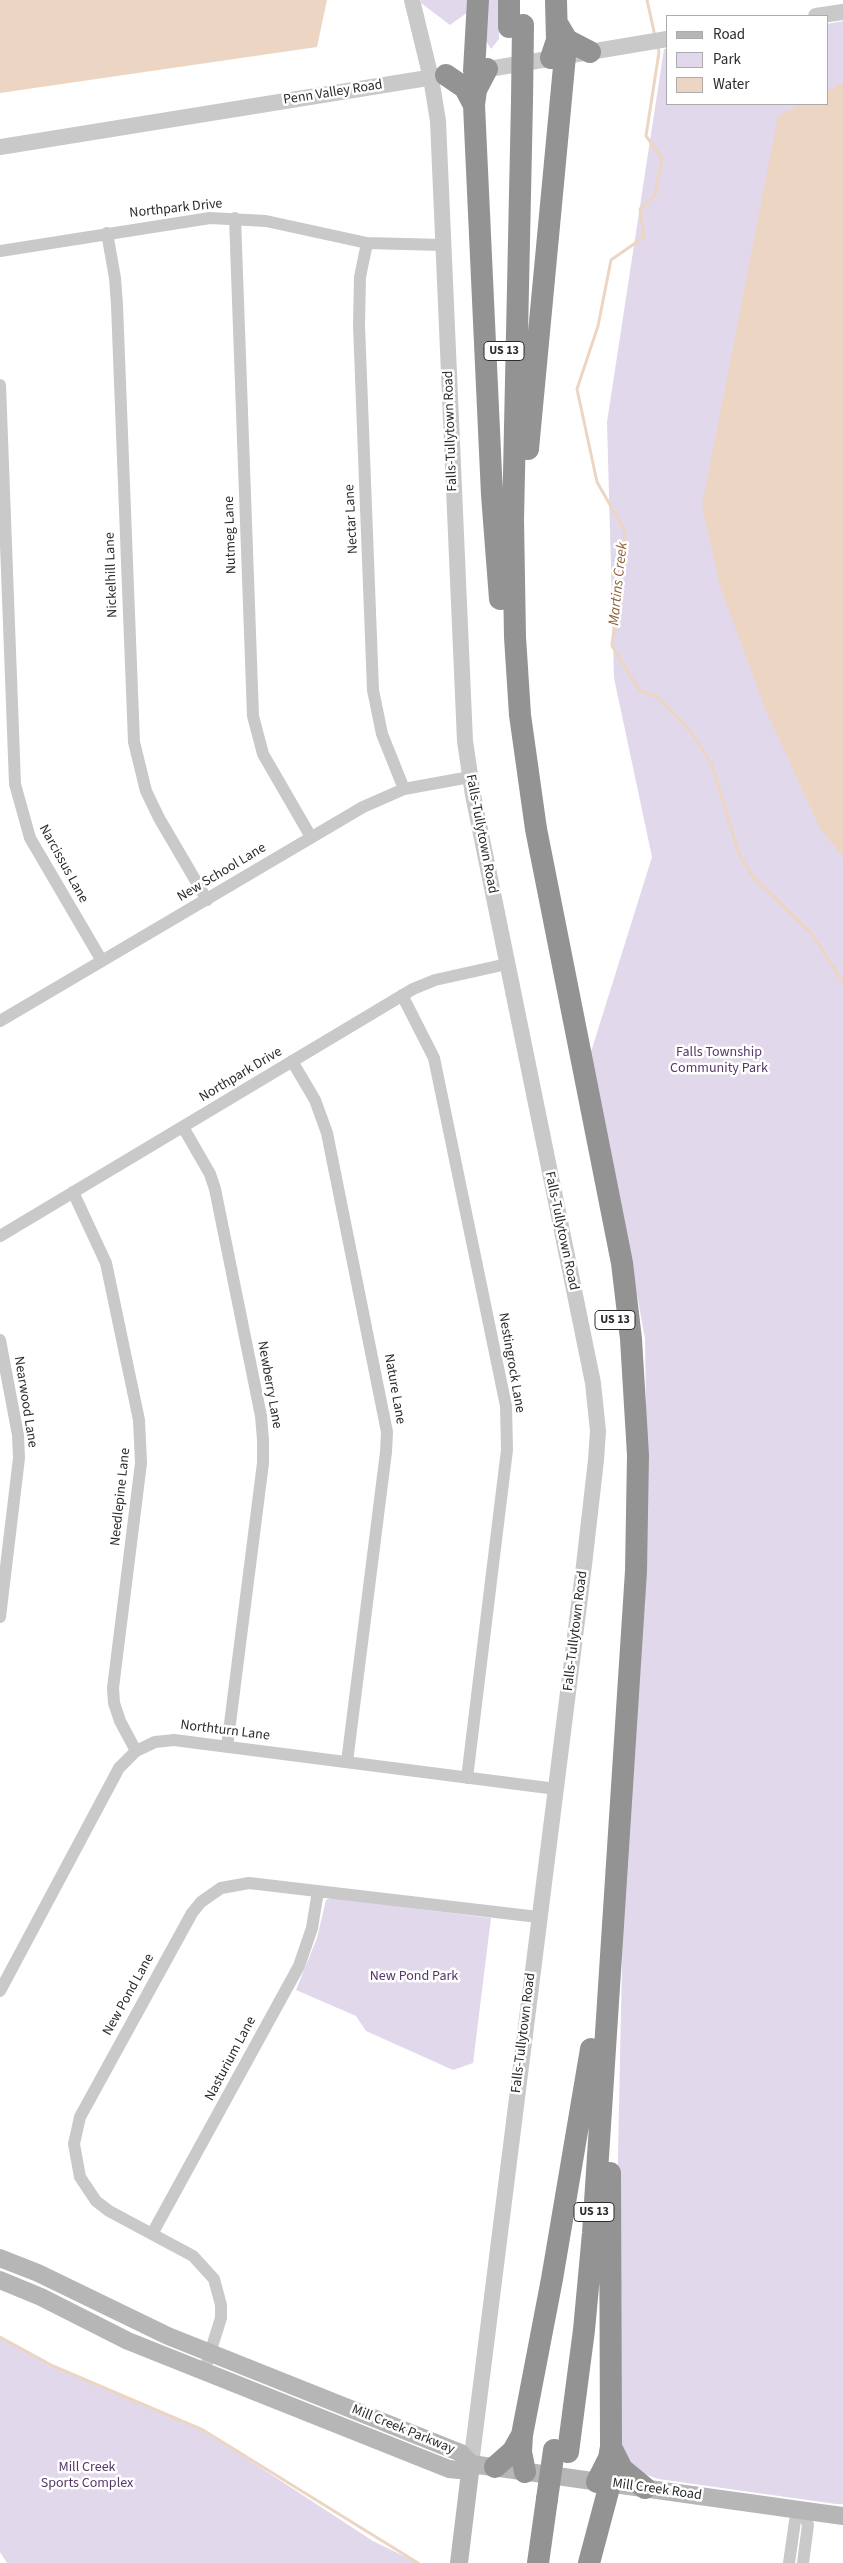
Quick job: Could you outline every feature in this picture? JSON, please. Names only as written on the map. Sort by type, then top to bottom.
[{"type":"highway","points":[[478,0],[480,70],[474,105],[492,496],[500,599]]},
{"type":"highway","name":"US 13","points":[[510,0],[516,26],[513,520],[517,676],[530,791],[615,1224],[627,1301],[638,1455],[638,1532],[590,2272],[554,2500],[538,2563]]},
{"type":"highway","name":"US 13","points":[[516,26],[524,0]]},
{"type":"highway","points":[[513,520],[525,478],[558,57],[556,0]]},
{"type":"highway","points":[[557,24],[567,40],[590,52]]},
{"type":"highway","points":[[439,77],[465,88],[474,105]]},
{"type":"highway","name":"US 13","points":[[515,102],[500,599],[503,677],[516,794],[601,1227],[613,1302],[620,1379],[624,1493],[622,1571],[591,2049],[561,2451]]},
{"type":"highway","points":[[589,2563],[611,2447],[610,1972]]},
{"type":"highway","points":[[525,2472],[522,2458],[522,2435],[552,2279],[591,2049]]},
{"type":"highway","points":[[495,2467],[513,2451],[522,2435]]},
{"type":"highway","points":[[611,2447],[622,2470],[645,2488]]},
{"type":"highway","name":"US 13","points":[[552,2563],[554,2500]]},
{"type":"main road","name":"Mill Creek Parkway","points":[[0,2258],[38,2273],[138,2322],[211,2353],[461,2453],[471,2464],[459,2470],[449,2469],[204,2372],[128,2340],[42,2297],[0,2280]]},
{"type":"main road","name":"Mill Creek Road","points":[[471,2464],[843,2516]]},
{"type":"main road","points":[[459,2563],[471,2464]]},
{"type":"street","name":"Falls-Tullytown Road","points":[[412,0],[439,77],[438,121],[460,678],[470,777],[597,1412],[596,1460],[471,2464]]},
{"type":"street","points":[[823,15],[843,12]]},
{"type":"street","name":"Penn Valley Road","points":[[0,147],[666,39]]},
{"type":"street","name":"Northpark Drive","points":[[0,250],[192,220],[235,218],[300,228],[367,243],[443,245]]},
{"type":"street","name":"Nutmeg Lane","points":[[235,218],[253,716],[263,754],[311,837]]},
{"type":"street","name":"Nickelhill Lane","points":[[107,233],[115,278],[117,306],[134,742],[146,791],[159,818],[207,900]]},
{"type":"street","name":"Nectar Lane","points":[[367,243],[360,277],[359,325],[373,690],[382,734],[404,789]]},
{"type":"street","name":"Narcissus Lane","points":[[0,385],[15,784],[30,838],[102,961]]},
{"type":"street","name":"New School Lane","points":[[0,1021],[363,807],[404,789],[470,777]]},
{"type":"street","name":"Northpark Drive","points":[[0,1236],[402,995],[430,982],[507,964]]},
{"type":"street","name":"Nestingrock Lane","points":[[402,995],[434,1058],[506,1406],[507,1450],[467,1778]]},
{"type":"street","name":"Nature Lane","points":[[292,1061],[315,1100],[327,1133],[387,1432],[385,1462],[347,1762]]},
{"type":"street","name":"Newberry Lane","points":[[183,1127],[210,1174],[215,1189],[260,1416],[263,1440],[263,1464],[227,1747]]},
{"type":"street","name":"Needlepine Lane","points":[[72,1192],[106,1263],[139,1420],[141,1463],[113,1688],[114,1703],[120,1721],[136,1751]]},
{"type":"street","name":"Nearwood Lane","points":[[0,1340],[18,1435],[19,1458],[0,1617]]},
{"type":"street","name":"Northturn Lane","points":[[0,1991],[119,1768],[136,1751],[155,1742],[170,1740],[556,1789]]},
{"type":"street","name":"New Pond Lane","points":[[204,2372],[221,2318],[219,2292],[214,2279],[192,2256],[109,2211],[89,2192],[80,2177],[74,2156],[75,2133],[80,2117],[178,1938],[201,1902],[221,1888],[235,1884],[250,1883],[538,1917]]},
{"type":"street","name":"Nasturium Lane","points":[[152,2234],[299,1966],[312,1928],[318,1891]]},
{"type":"street","points":[[790,2563],[795,2521],[803,2511]]},
{"type":"street","points":[[803,2511],[808,2525],[803,2563]]},
{"type":"green space","points":[[421,0],[499,0],[499,39],[491,49],[468,12],[450,25],[421,3]]},
{"type":"green space","name":"Falls Township Community Park","points":[[843,21],[843,2504],[658,2479],[633,2470],[621,2455],[617,2201],[624,1870],[647,1487],[645,1339],[619,1194],[590,1055],[652,857],[614,678],[607,422],[664,49],[666,49],[666,105],[828,105],[828,24]]},
{"type":"green space","name":"New Pond Park","points":[[331,1898],[491,1918],[473,2063],[453,2070],[366,2031],[356,2016],[296,1990],[317,1938],[326,1900]]},
{"type":"green space","name":"Mill Creek Sports Complex","points":[[0,2337],[48,2363],[203,2430],[373,2541],[418,2563],[7,2563],[0,2552]]},
{"type":"water","points":[[0,0],[327,0],[317,47],[0,93]]},
{"type":"water","points":[[843,83],[843,857],[820,828],[766,711],[720,586],[702,506],[778,116],[799,105],[828,105],[828,90]]},
{"type":"waterway","name":"Martins Creek","points":[[647,0],[655,36]]},
{"type":"waterway","name":"Martins Creek","points":[[657,44],[659,52],[646,136],[662,158],[655,195],[640,209],[644,237],[611,260],[598,326],[577,389],[597,482],[625,531],[612,646],[640,691],[658,697],[692,733],[712,765],[739,854],[754,878],[811,933],[843,982]]},
{"type":"waterway","points":[[0,2337],[53,2366],[203,2430],[418,2563]]}]
